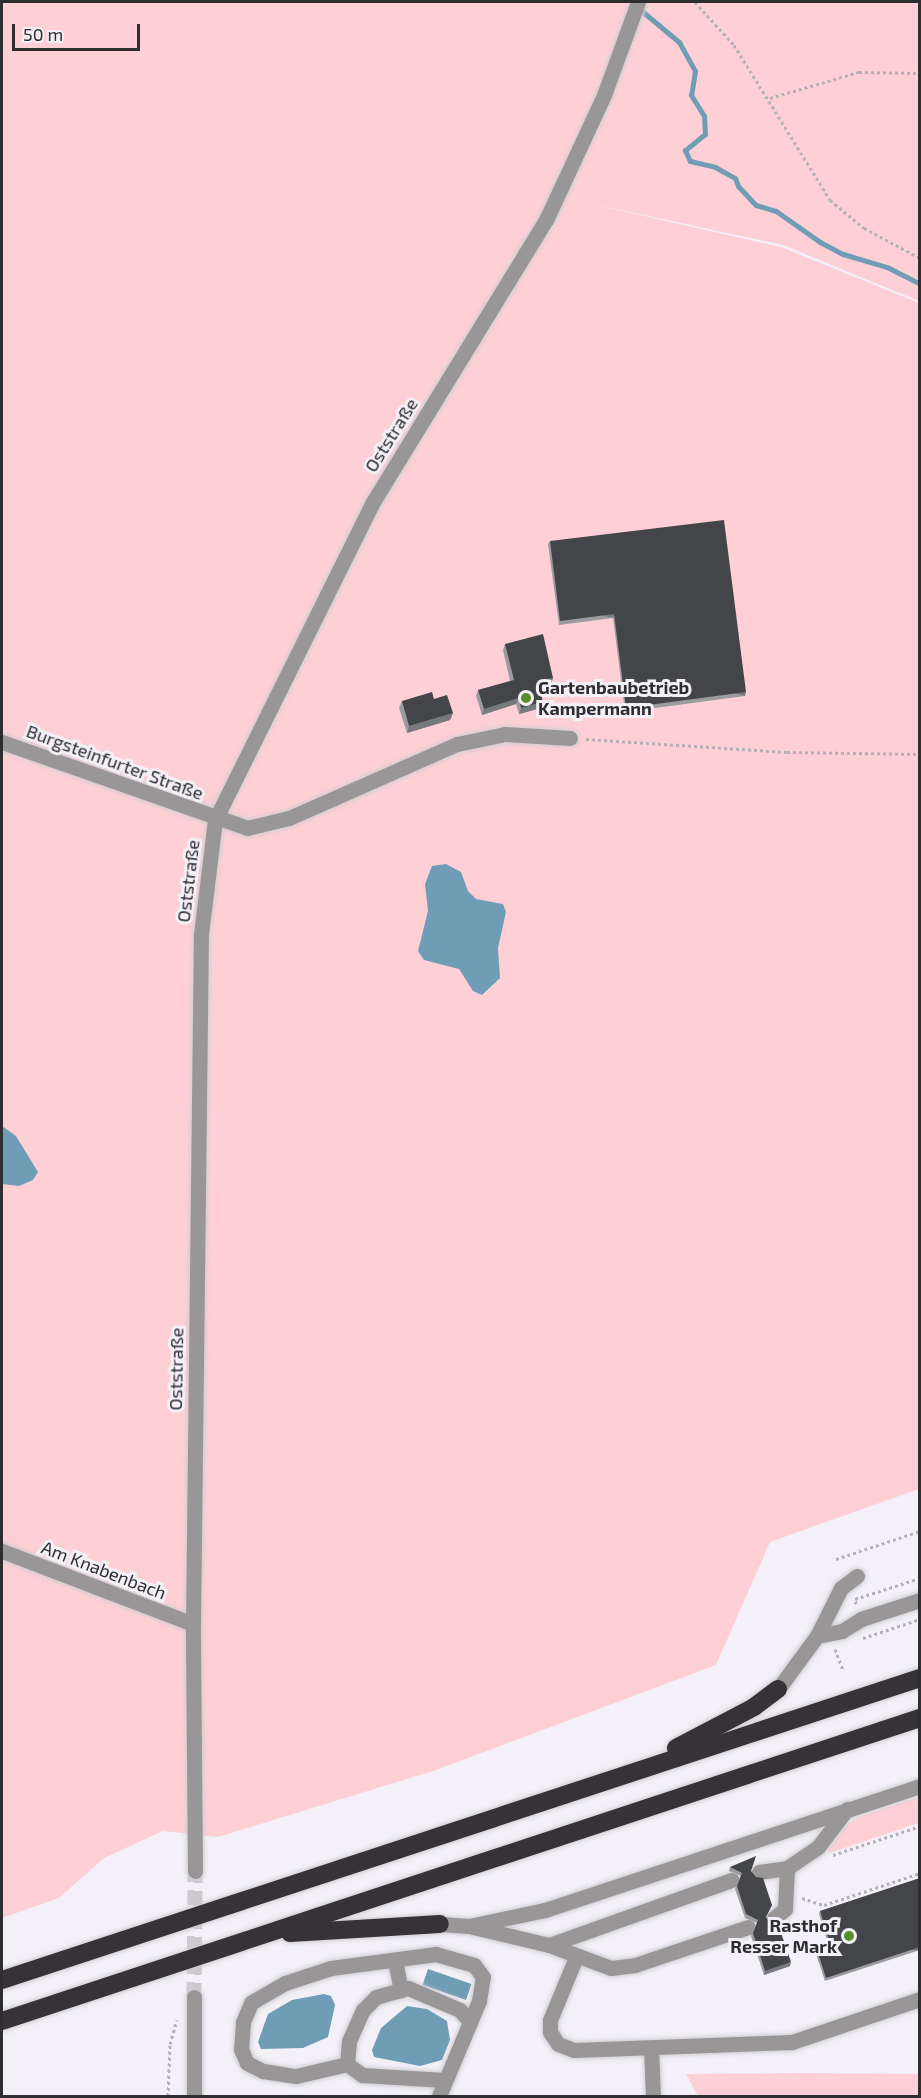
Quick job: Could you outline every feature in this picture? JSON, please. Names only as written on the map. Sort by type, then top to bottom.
[{"type":"highway","points":[[2,1980],[920,1678]]},
{"type":"highway","points":[[636,1770],[754,1707],[778,1689]]},
{"type":"highway","points":[[2,2021],[920,1718]]},
{"type":"highway","points":[[265,1935],[440,1924]]},
{"type":"street","name":"Oststraße","points":[[195,1871],[193,1624],[201,934],[215,819],[373,502],[546,220],[604,95],[638,2]]},
{"type":"street","name":"Burgsteinfurter Straße","points":[[2,742],[215,819],[247,828],[289,818],[457,744],[505,734],[570,738]]},
{"type":"street","name":"Am Knabenbach","points":[[2,1551],[193,1624]]},
{"type":"street","points":[[778,1689],[817,1636],[830,1604],[841,1588],[857,1576]]},
{"type":"street","points":[[817,1636],[842,1631],[861,1619],[920,1600]]},
{"type":"street","points":[[469,1926],[545,1910],[920,1786]]},
{"type":"street","points":[[759,1872],[787,1868],[808,1854],[818,1846],[847,1809]]},
{"type":"street","points":[[774,1918],[785,1909],[787,1868]]},
{"type":"street","points":[[549,1945],[732,1881]]},
{"type":"street","points":[[440,1924],[469,1926],[549,1945],[576,1957],[611,1968],[635,1965],[748,1927]]},
{"type":"street","points":[[439,2097],[444,2080],[479,2001],[483,1977],[474,1965],[436,1954],[331,1968],[285,1983],[251,2003],[243,2022],[242,2049],[247,2063],[263,2071],[296,2076],[347,2064],[362,2075],[444,2080]]},
{"type":"street","points":[[576,1957],[550,2020],[550,2032],[558,2044],[574,2050],[792,2042],[920,1999]]},
{"type":"street","points":[[395,1960],[401,1990]]},
{"type":"street","points":[[347,2064],[349,2041],[363,2010],[376,1997],[408,1988],[460,2010],[470,2022]]},
{"type":"street","points":[[194,1997],[194,2097]]},
{"type":"street","points":[[651,2048],[653,2097]]},
{"type":"path","points":[[695,2],[734,45],[770,98],[807,168],[830,200],[864,228],[920,258]]},
{"type":"path","points":[[770,98],[859,72],[920,73]]},
{"type":"path","points":[[570,738],[787,752],[920,754]]},
{"type":"path","points":[[836,1559],[920,1531]]},
{"type":"path","points":[[856,1640],[920,1619]]},
{"type":"path","points":[[843,1670],[835,1647],[846,1644]]},
{"type":"path","points":[[808,1854],[825,1857],[920,1826]]},
{"type":"path","points":[[787,1893],[824,1905],[920,1873]]},
{"type":"path","points":[[168,2097],[170,2044],[177,2011]]},
{"type":"shaded area","points":[[2,2],[920,2],[919,301],[783,245],[579,201],[781,247],[919,303],[919,1489],[770,1542],[716,1665],[436,1770],[218,1837],[163,1831],[104,1858],[59,1898],[2,1918]]},
{"type":"shaded area","points":[[919,1797],[919,1823],[830,1853],[828,1849],[846,1826],[859,1817]]},
{"type":"shaded area","points":[[686,2074],[919,2074],[919,2096],[698,2096]]},
{"type":"water","points":[[446,864],[461,872],[468,891],[476,899],[503,904],[506,912],[498,948],[500,978],[482,995],[473,991],[459,969],[424,960],[418,951],[428,911],[425,884],[432,866]]},
{"type":"water","points":[[2,1126],[16,1136],[38,1172],[33,1180],[19,1186],[2,1184]]},
{"type":"water","points":[[428,1969],[471,1984],[466,2000],[422,1985]]},
{"type":"water","points":[[324,1994],[331,1996],[335,2005],[328,2037],[303,2048],[261,2049],[258,2042],[268,2014],[292,2000]]},
{"type":"water","points":[[407,2006],[427,2009],[447,2021],[450,2040],[442,2060],[420,2066],[374,2057],[372,2050],[381,2028]]},
{"type":"building","points":[[724,520],[746,692],[626,708],[614,614],[560,621],[550,541]]},
{"type":"building","points":[[543,634],[553,678],[538,681],[543,702],[521,708],[519,698],[484,709],[478,690],[514,680],[505,644]]},
{"type":"building","points":[[432,692],[434,699],[447,695],[453,713],[409,726],[402,701]]},
{"type":"building","points":[[756,1856],[751,1871],[756,1877],[763,1878],[772,1905],[766,1917],[771,1923],[778,1924],[791,1962],[765,1971],[753,1933],[758,1920],[746,1914],[737,1886],[742,1873],[730,1867]]},
{"type":"building","points":[[920,1878],[920,1947],[826,1978],[817,1950],[831,1946],[820,1911]]},
{"type":"waterway","points":[[637,7],[679,42],[695,71],[691,95],[704,116],[705,134],[685,150],[690,161],[715,167],[735,178],[738,186],[756,205],[776,211],[820,242],[843,254],[887,267],[920,284]]},
{"type":"tunnel","points":[[194,1997],[195,1871]]},
{"type":"place","name":"Gartenbaubetrieb Kampermann","points":[[526,698]]},
{"type":"place","name":"Rasthof Resser Mark","points":[[849,1936]]}]
